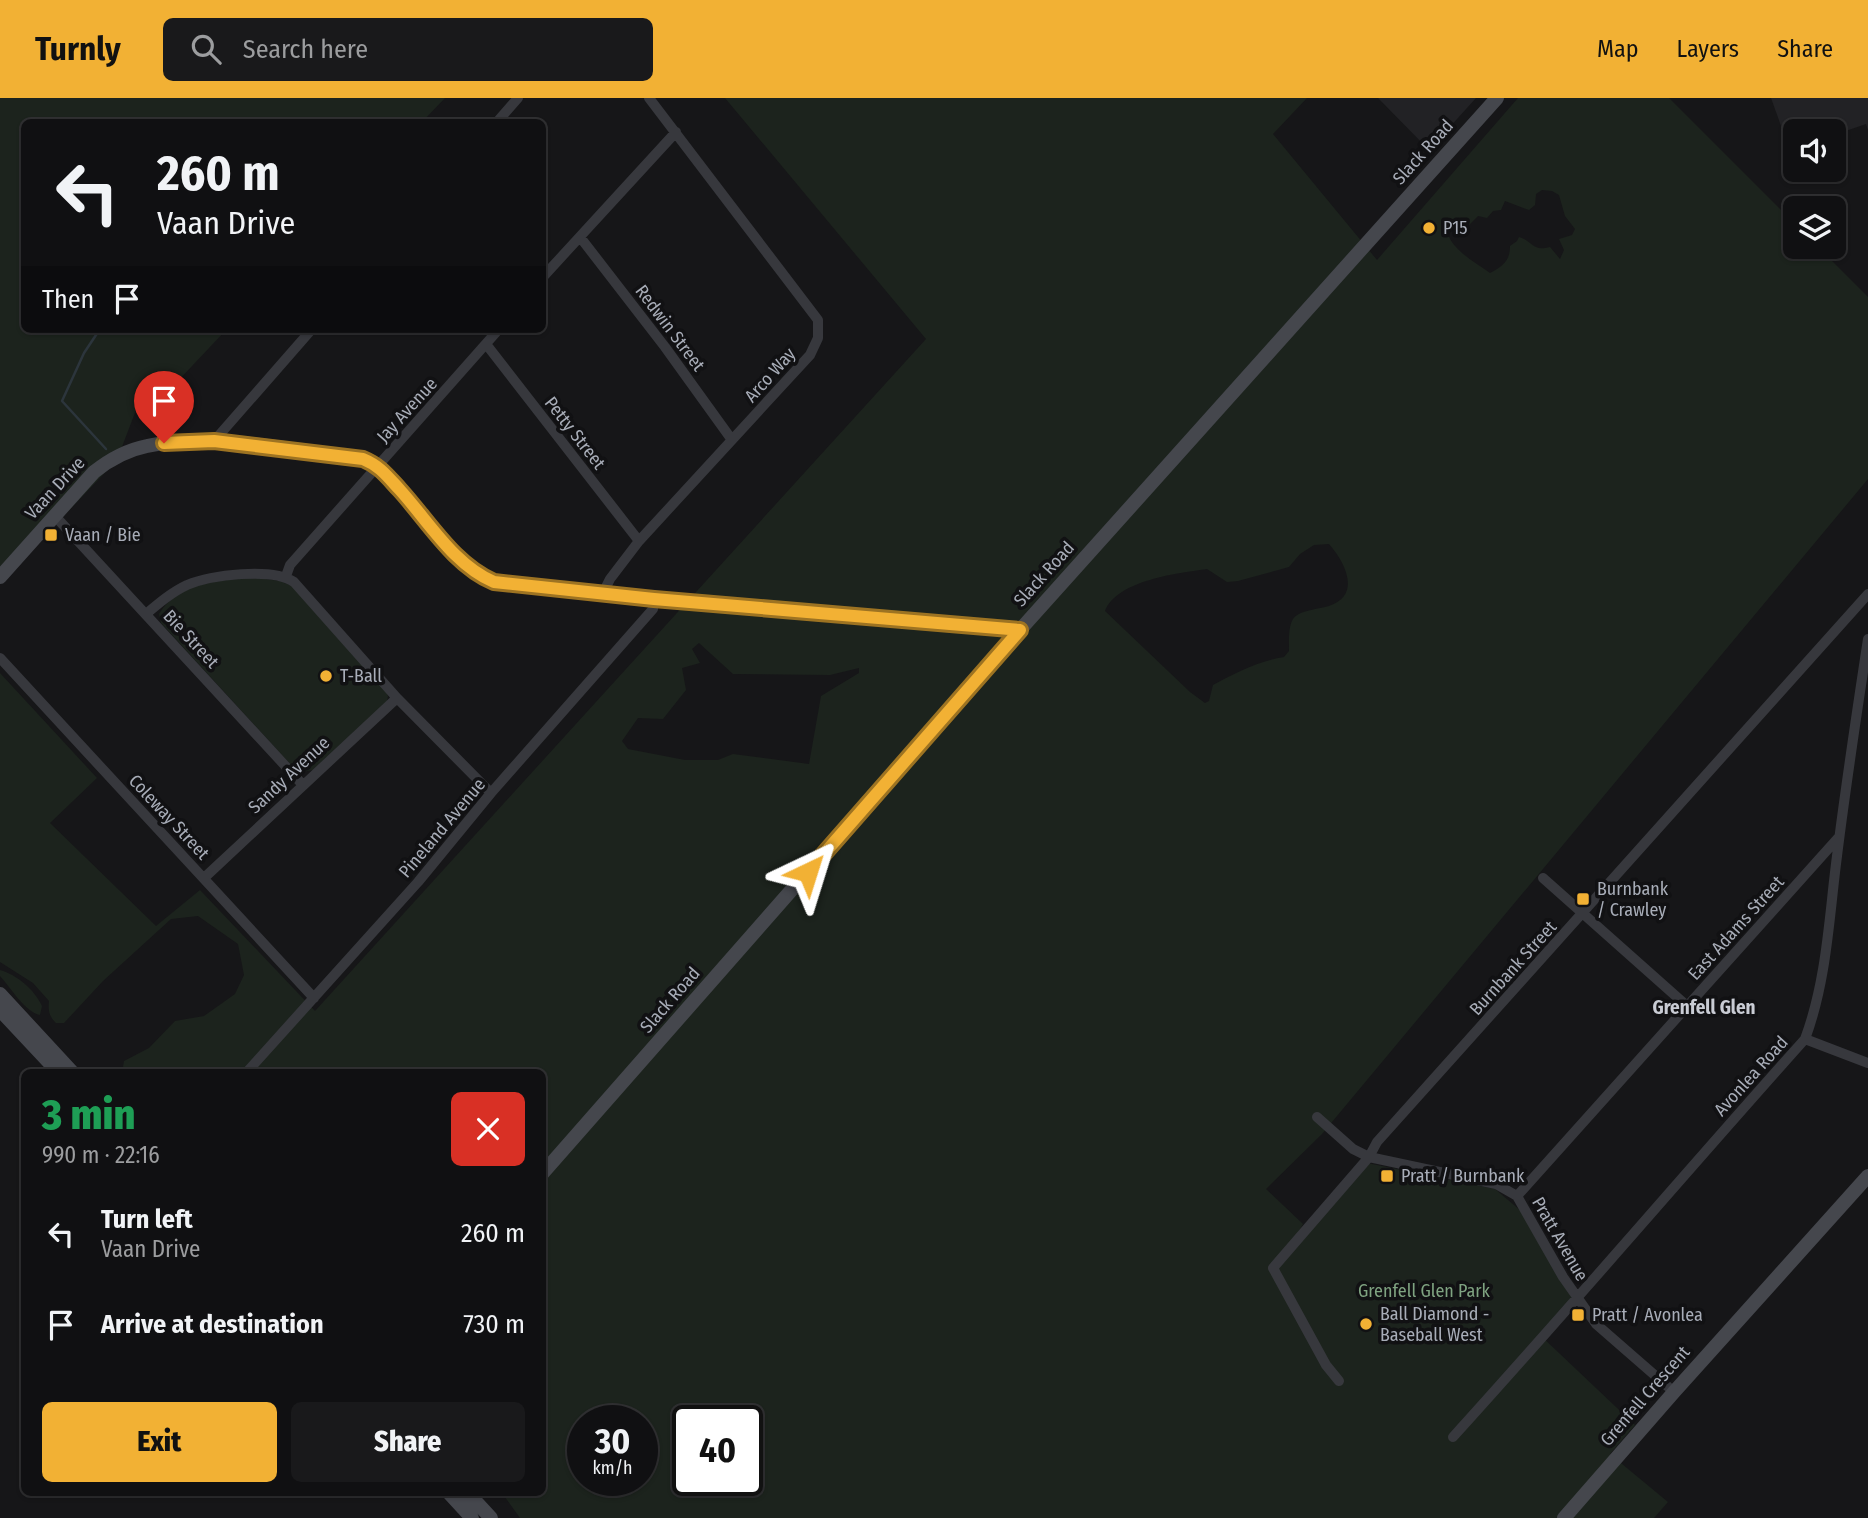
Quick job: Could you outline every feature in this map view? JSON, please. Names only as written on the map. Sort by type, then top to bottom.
[{"type":"street","points":[[500,119],[518,98]]},
{"type":"street","name":"Arco Way","points":[[603,593],[610,579],[639,541],[810,355],[818,338],[818,320],[649,98]]},
{"type":"street","name":"Slack Road","points":[[546,1169],[1020,630],[1497,98]]},
{"type":"street","points":[[546,274],[676,132]]},
{"type":"street","name":"Redwin Street","points":[[580,237],[665,346],[732,440]]},
{"type":"street","points":[[214,441],[308,333]]},
{"type":"street","name":"Jay Avenue","points":[[286,576],[290,565],[496,333]]},
{"type":"street","name":"Petty Street","points":[[486,344],[639,541]]},
{"type":"street","name":"Vaan Drive","points":[[0,577],[94,472],[109,460],[145,446],[214,441],[363,459],[378,465]]},
{"type":"street","points":[[378,465],[441,540],[477,575],[494,582],[654,599],[1020,630]]},
{"type":"street","name":"Bie Street","points":[[55,516],[303,783]]},
{"type":"street","points":[[146,614],[166,598],[199,581],[259,574],[286,576],[397,698],[491,793]]},
{"type":"street","name":"Burnbank Street","points":[[1339,1381],[1326,1365],[1273,1268],[1369,1157],[1377,1142],[1868,594]]},
{"type":"street","name":"Pineland Avenue","points":[[250,1069],[418,882],[491,793],[653,609],[654,599]]},
{"type":"street","name":"Avonlea Road","points":[[1453,1437],[1805,1039],[1827,947],[1839,838],[1868,639]]},
{"type":"street","name":"Coleway Street","points":[[0,658],[314,998]]},
{"type":"street","name":"Sandy Avenue","points":[[204,877],[397,698]]},
{"type":"street","name":"East Adams Street","points":[[1517,1196],[1839,838]]},
{"type":"street","points":[[1543,878],[1686,1006]]},
{"type":"street","points":[[0,994],[69,1069]]},
{"type":"street","points":[[0,1010],[55,1069]]},
{"type":"street","points":[[1805,1039],[1868,1063]]},
{"type":"street","name":"Pratt Avenue","points":[[1317,1117],[1353,1149],[1369,1157],[1496,1184],[1517,1196],[1577,1298],[1597,1324],[1674,1392]]},
{"type":"street","name":"Grenfell Crescent","points":[[1564,1518],[1868,1176]]},
{"type":"street","points":[[452,1496],[472,1518]]},
{"type":"street","points":[[471,1496],[491,1518]]},
{"type":"shaded area","points":[[1378,98],[1476,98],[1429,150]]},
{"type":"shaded area","points":[[1771,98],[1868,98],[1868,130],[1866,124],[1846,131],[1846,119],[1783,119],[1783,131]]},
{"type":"green space","points":[[0,98],[445,98],[425,119],[21,119],[21,333],[223,333],[175,384],[136,410],[117,460],[0,583]]},
{"type":"green space","name":"Grenfell Glen Park","points":[[725,98],[1307,98],[1273,134],[1377,260],[1518,98],[1669,98],[1783,212],[1783,259],[1830,259],[1868,297],[1868,479],[1322,1134],[1266,1189],[1303,1224],[1282,1262],[1367,1163],[1495,1189],[1521,1211],[1572,1298],[1540,1335],[1635,1425],[1610,1454],[1668,1502],[1654,1518],[520,1518],[504,1496],[546,1496],[546,1069],[123,1069],[124,1061],[149,1048],[175,1021],[204,1016],[235,994],[244,975],[238,944],[198,916],[171,919],[103,981],[64,1023],[56,1023],[50,1013],[49,1001],[33,983],[0,962],[0,673],[97,778],[50,823],[156,926],[200,890],[315,1011],[926,339]],"holes":[[[1542,190],[1559,195],[1565,216],[1575,229],[1572,235],[1559,239],[1564,250],[1560,259],[1550,247],[1536,247],[1519,237],[1510,246],[1505,262],[1490,273],[1465,255],[1450,239],[1447,232],[1469,225],[1478,216],[1487,218],[1493,211],[1501,210],[1505,201],[1529,210],[1535,205],[1536,194]],[[1329,544],[1345,569],[1348,586],[1339,601],[1296,616],[1290,626],[1289,651],[1284,657],[1256,664],[1213,685],[1209,701],[1205,703],[1105,611],[1112,600],[1135,585],[1181,573],[1207,569],[1227,582],[1238,581],[1289,567],[1300,554],[1314,545]],[[699,643],[733,674],[830,675],[859,668],[859,673],[821,696],[809,764],[733,754],[718,760],[685,760],[628,749],[622,741],[638,718],[663,719],[686,690],[682,668],[700,663],[692,649]]]},
{"type":"green space","points":[[258,578],[280,581],[292,586],[388,696],[387,701],[313,770],[302,772],[293,767],[161,623],[159,614],[168,603],[190,589],[203,584]]},
{"type":"green space","points":[[0,970],[13,975],[30,988],[42,1006],[40,1015],[19,999],[0,976]]},
{"type":"waterway","points":[[97,333],[84,353],[62,401],[106,449]]},
{"type":"place","name":"P15","points":[[1429,228]]},
{"type":"place","name":"Vaan / Bie","points":[[51,535]]},
{"type":"place","name":"T-Ball","points":[[326,676]]},
{"type":"place","name":"Burnbank / Crawley","points":[[1583,899]]},
{"type":"place","name":"Pratt / Burnbank","points":[[1387,1176]]},
{"type":"place","name":"Pratt / Avonlea","points":[[1578,1315]]},
{"type":"place","name":"Ball Diamond - Baseball West","points":[[1366,1324]]},
{"type":"district","name":"Grenfell Glen","points":[[1704,1007]]},
{"type":"route","points":[[164,443],[214,441],[363,459],[378,465],[441,540],[477,575],[494,582],[654,599],[1020,630],[808,872]]}]
